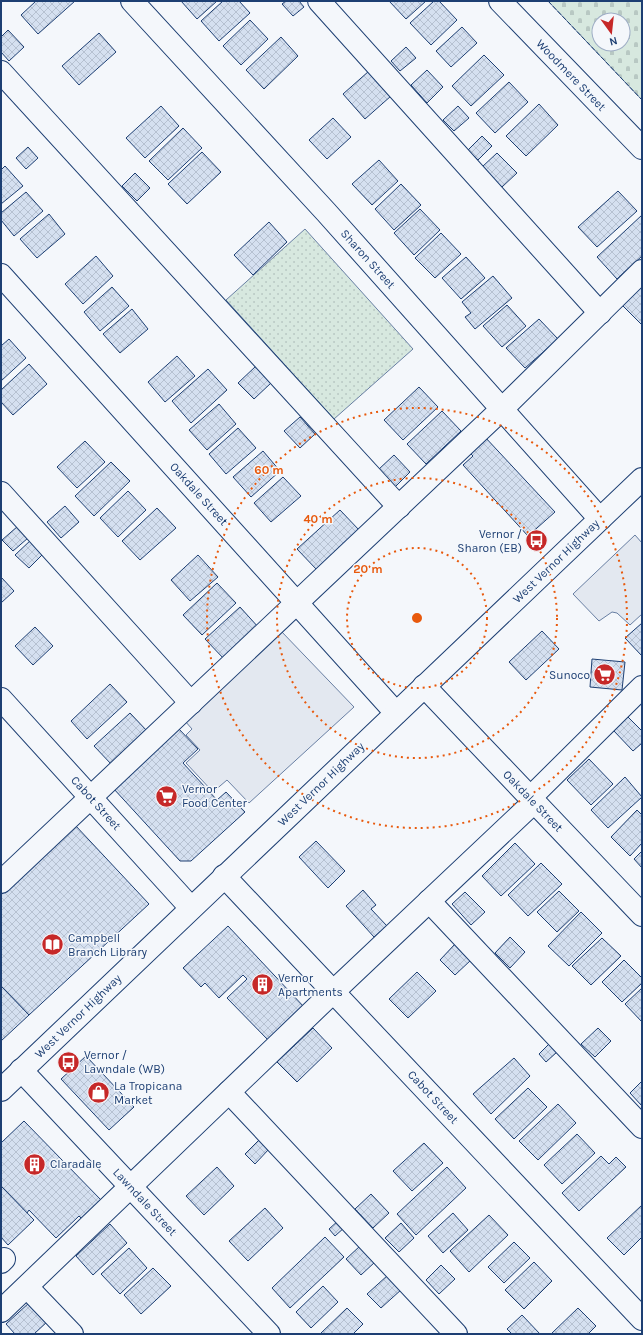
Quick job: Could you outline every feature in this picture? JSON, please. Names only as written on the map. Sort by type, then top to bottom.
[{"type":"street","name":"Sharon Street","points":[[132,1],[326,212],[600,519]]},
{"type":"street","points":[[319,1],[600,313]]},
{"type":"street","name":"Woodmere Street","points":[[500,1],[642,148]]},
{"type":"street","points":[[1,72],[399,507]]},
{"type":"street","points":[[1,882],[502,409],[642,272]]},
{"type":"street","name":"Oakdale Street","points":[[1,275],[396,713]]},
{"type":"street","name":"West Vernor Highway","points":[[1,1090],[600,519],[639,489]]},
{"type":"street","points":[[1,493],[191,703]]},
{"type":"street","name":"Oakdale Street","points":[[424,686],[642,915]]},
{"type":"street","name":"Cabot Street","points":[[1,699],[191,908]]},
{"type":"street","points":[[1,1311],[429,901],[532,800],[638,701]]},
{"type":"street","name":"Cabot Street","points":[[224,876],[642,1319]]},
{"type":"street","points":[[429,901],[642,1127]]},
{"type":"street","name":"Lawndale Street","points":[[21,1070],[269,1334]]},
{"type":"street","points":[[229,1092],[456,1334]]},
{"type":"street","points":[[27,1287],[72,1334]]},
{"type":"green space","points":[[548,1],[642,1],[642,100],[596,52],[631,52],[631,12],[591,12],[591,46]]},
{"type":"green space","points":[[305,229],[413,349],[334,419],[226,300]]},
{"type":"shaded area","points":[[635,535],[642,543],[642,614],[630,625],[617,613],[612,612],[599,621],[573,594]]},
{"type":"shaded area","points":[[281,631],[354,707],[249,803],[227,780],[213,792],[186,763],[200,750],[186,735],[192,729],[185,721]]},
{"type":"building","points":[[36,1],[75,1],[38,34],[21,15]]},
{"type":"building","points":[[181,1],[217,1],[197,19]]},
{"type":"building","points":[[223,1],[239,1],[250,13],[219,41],[201,21]]},
{"type":"building","points":[[286,1],[299,1],[304,7],[293,16],[282,4]]},
{"type":"building","points":[[389,1],[426,1],[406,19]]},
{"type":"building","points":[[434,1],[439,1],[457,20],[431,45],[410,23]]},
{"type":"building","points":[[250,20],[268,39],[241,65],[223,46]]},
{"type":"building","points":[[462,27],[477,43],[451,67],[436,51]]},
{"type":"building","points":[[8,30],[24,47],[9,61],[1,52],[1,37]]},
{"type":"building","points":[[99,33],[116,52],[79,85],[62,66]]},
{"type":"building","points":[[281,37],[298,56],[264,89],[246,70]]},
{"type":"building","points":[[406,47],[416,58],[400,71],[391,61]]},
{"type":"building","points":[[484,55],[504,75],[471,106],[452,86]]},
{"type":"building","points":[[427,70],[443,87],[427,103],[411,85]]},
{"type":"building","points":[[369,71],[391,96],[365,119],[343,94]]},
{"type":"building","points":[[509,82],[528,102],[495,133],[476,113]]},
{"type":"building","points":[[539,104],[558,125],[526,156],[506,136]]},
{"type":"building","points":[[161,106],[179,126],[145,158],[126,138]]},
{"type":"building","points":[[458,106],[469,118],[454,131],[443,120]]},
{"type":"building","points":[[333,118],[351,137],[327,159],[309,140]]},
{"type":"building","points":[[183,128],[202,148],[168,180],[149,161]]},
{"type":"building","points":[[482,136],[492,146],[478,160],[468,150]]},
{"type":"building","points":[[28,147],[38,158],[26,169],[16,158]]},
{"type":"building","points":[[202,152],[221,172],[187,204],[168,184]]},
{"type":"building","points":[[497,153],[517,173],[502,187],[482,167]]},
{"type":"building","points":[[379,160],[398,181],[372,205],[352,184]]},
{"type":"building","points":[[5,166],[23,186],[1,204],[1,170]]},
{"type":"building","points":[[135,173],[150,188],[137,201],[122,186]]},
{"type":"building","points":[[401,184],[421,205],[394,230],[375,209]]},
{"type":"building","points":[[618,191],[637,211],[597,247],[578,227]]},
{"type":"building","points":[[26,192],[43,211],[14,236],[1,220],[1,213]]},
{"type":"building","points":[[420,209],[440,230],[414,255],[394,233]]},
{"type":"building","points":[[49,214],[65,234],[37,258],[20,239]]},
{"type":"building","points":[[642,215],[642,256],[617,279],[597,257]]},
{"type":"building","points":[[269,222],[287,242],[253,275],[234,255]]},
{"type":"building","points":[[441,233],[461,254],[435,278],[415,258]]},
{"type":"building","points":[[96,256],[113,276],[83,304],[65,284]]},
{"type":"building","points":[[466,257],[485,278],[461,299],[442,278]]},
{"type":"building","points":[[493,276],[512,298],[475,329],[465,317],[471,313],[462,302]]},
{"type":"building","points":[[642,280],[642,325],[619,302]]},
{"type":"building","points":[[112,287],[129,306],[100,331],[84,312]]},
{"type":"building","points":[[507,305],[526,326],[502,347],[483,326]]},
{"type":"building","points":[[132,309],[148,329],[120,353],[103,334]]},
{"type":"building","points":[[539,319],[558,339],[525,368],[506,348]]},
{"type":"building","points":[[9,339],[26,358],[1,381],[1,346]]},
{"type":"building","points":[[177,356],[195,376],[165,402],[148,382]]},
{"type":"building","points":[[29,364],[47,384],[13,415],[1,402],[1,390]]},
{"type":"building","points":[[256,366],[271,383],[254,399],[238,383]]},
{"type":"building","points":[[208,369],[227,390],[191,423],[172,401]]},
{"type":"building","points":[[419,387],[438,407],[403,440],[384,420]]},
{"type":"building","points":[[219,404],[236,424],[207,450],[189,430]]},
{"type":"building","points":[[442,411],[461,431],[426,464],[407,444]]},
{"type":"building","points":[[300,417],[315,434],[300,448],[284,431]]},
{"type":"building","points":[[238,428],[256,448],[226,474],[209,454]]},
{"type":"building","points":[[484,436],[555,512],[528,536],[463,465],[473,456],[468,451]]},
{"type":"building","points":[[85,441],[105,462],[77,488],[57,467]]},
{"type":"building","points":[[263,451],[280,471],[251,497],[233,477]]},
{"type":"building","points":[[394,455],[410,472],[395,487],[378,470]]},
{"type":"building","points":[[111,462],[130,481],[94,516],[75,496]]},
{"type":"building","points":[[283,477],[301,496],[271,522],[254,503]]},
{"type":"building","points":[[128,491],[146,510],[118,537],[100,518]]},
{"type":"building","points":[[65,506],[79,522],[61,538],[47,522]]},
{"type":"building","points":[[157,508],[176,528],[140,560],[122,541]]},
{"type":"building","points":[[340,510],[360,531],[317,570],[297,549]]},
{"type":"building","points":[[18,526],[28,538],[13,551],[2,540]]},
{"type":"building","points":[[32,539],[45,552],[29,568],[15,555]]},
{"type":"building","points":[[198,555],[218,577],[190,601],[171,580]]},
{"type":"building","points":[[1,577],[14,591],[1,603]]},
{"type":"building","points":[[217,583],[236,603],[202,635],[183,615]]},
{"type":"building","points":[[240,607],[259,628],[225,660],[205,639]]},
{"type":"building","points":[[642,623],[642,656],[625,638]]},
{"type":"building","points":[[35,627],[53,646],[33,665],[15,646]]},
{"type":"building","points":[[542,631],[559,649],[526,680],[509,662]]},
{"type":"building","points":[[592,659],[625,662],[622,690],[590,687]]},
{"type":"building","points":[[110,684],[127,702],[87,739],[71,721]]},
{"type":"building","points":[[130,713],[148,732],[112,765],[94,746]]},
{"type":"building","points":[[627,716],[642,731],[642,743],[633,751],[613,730]]},
{"type":"building","name":"Vernor Food Center","points":[[178,728],[198,749],[183,763],[217,800],[226,792],[245,812],[191,861],[180,861],[113,788]]},
{"type":"building","points":[[589,759],[613,784],[591,805],[567,780]]},
{"type":"building","points":[[625,777],[642,797],[608,828],[591,810]]},
{"type":"building","points":[[637,810],[642,815],[642,843],[630,856],[611,837]]},
{"type":"building","name":"Campbell Branch Library","points":[[75,825],[149,904],[29,1015],[1,986],[1,895]]},
{"type":"building","points":[[316,841],[345,871],[328,888],[299,857]]},
{"type":"building","points":[[515,843],[535,864],[501,896],[482,876]]},
{"type":"building","points":[[642,851],[642,868],[634,859]]},
{"type":"building","points":[[541,863],[562,884],[528,916],[508,895]]},
{"type":"building","points":[[363,890],[376,905],[371,909],[387,926],[374,937],[346,906]]},
{"type":"building","points":[[559,891],[579,911],[557,932],[537,912]]},
{"type":"building","points":[[465,892],[485,912],[471,925],[452,904]]},
{"type":"building","points":[[581,912],[602,933],[569,966],[548,946]]},
{"type":"building","name":"Vernor Apartments","points":[[228,926],[305,1008],[269,1041],[227,998],[247,979],[243,975],[219,998],[205,983],[201,987],[183,968]]},
{"type":"building","points":[[510,937],[525,952],[510,968],[495,953]]},
{"type":"building","points":[[602,938],[621,956],[591,985],[572,966]]},
{"type":"building","points":[[455,944],[471,960],[455,975],[440,960]]},
{"type":"building","points":[[624,960],[642,978],[642,983],[622,1002],[602,982]]},
{"type":"building","points":[[417,972],[436,991],[408,1018],[389,999]]},
{"type":"building","points":[[1,986],[29,1015],[1,1041]]},
{"type":"building","points":[[642,988],[642,1022],[625,1004]]},
{"type":"building","points":[[313,1028],[332,1048],[297,1082],[277,1062]]},
{"type":"building","points":[[598,1028],[611,1041],[595,1057],[581,1044]]},
{"type":"building","points":[[549,1044],[557,1052],[546,1062],[539,1054]]},
{"type":"building","name":"La Tropicana Market","points":[[86,1056],[134,1107],[109,1130],[61,1079]]},
{"type":"building","points":[[514,1058],[530,1076],[491,1114],[473,1094]]},
{"type":"building","points":[[642,1081],[642,1106],[630,1093]]},
{"type":"building","points":[[528,1088],[547,1107],[514,1139],[495,1119]]},
{"type":"building","points":[[558,1104],[576,1123],[538,1160],[519,1141]]},
{"type":"building","name":"Claradale","points":[[24,1121],[102,1201],[82,1219],[79,1216],[56,1238],[29,1210],[27,1213],[1,1186],[1,1143]]},
{"type":"building","points":[[577,1134],[595,1153],[562,1184],[544,1165]]},
{"type":"building","points":[[259,1140],[269,1149],[255,1164],[245,1154]]},
{"type":"building","points":[[424,1143],[443,1163],[412,1191],[393,1171]]},
{"type":"building","points":[[601,1156],[609,1164],[616,1157],[626,1167],[579,1211],[562,1193]]},
{"type":"building","points":[[217,1167],[234,1186],[204,1215],[186,1196]]},
{"type":"building","points":[[447,1167],[466,1188],[416,1235],[397,1214]]},
{"type":"building","points":[[1,1186],[34,1220],[8,1245],[1,1237]]},
{"type":"building","points":[[371,1194],[389,1213],[373,1228],[355,1209]]},
{"type":"building","points":[[642,1205],[642,1237],[624,1255],[607,1238]]},
{"type":"building","points":[[265,1208],[283,1228],[248,1261],[229,1241]]},
{"type":"building","points":[[453,1213],[468,1230],[443,1253],[428,1236]]},
{"type":"building","points":[[489,1215],[508,1235],[469,1272],[450,1251]]},
{"type":"building","points":[[339,1220],[345,1227],[335,1236],[329,1229]]},
{"type":"building","points":[[401,1223],[414,1238],[399,1252],[385,1238]]},
{"type":"building","points":[[110,1224],[127,1243],[93,1275],[76,1256]]},
{"type":"building","points":[[325,1237],[344,1257],[290,1308],[272,1288]]},
{"type":"building","points":[[514,1242],[530,1258],[504,1283],[488,1267]]},
{"type":"building","points":[[360,1246],[375,1262],[361,1275],[346,1259]]},
{"type":"building","points":[[129,1248],[147,1268],[120,1294],[101,1274]]},
{"type":"building","points":[[534,1262],[552,1281],[524,1309],[505,1290]]},
{"type":"building","points":[[441,1265],[455,1279],[439,1294],[426,1280]]},
{"type":"building","points":[[153,1268],[171,1286],[141,1314],[124,1295]]},
{"type":"building","points":[[388,1275],[402,1289],[381,1308],[367,1294]]},
{"type":"building","points":[[323,1286],[338,1302],[311,1328],[296,1312]]},
{"type":"building","points":[[30,1302],[48,1321],[34,1334],[15,1334],[6,1324]]},
{"type":"building","points":[[347,1308],[363,1324],[353,1334],[320,1334]]},
{"type":"building","points":[[578,1308],[596,1326],[588,1334],[551,1334]]},
{"type":"building","points":[[522,1315],[540,1334],[512,1334],[507,1329]]},
{"type":"fence","points":[[548,1],[642,100]]},
{"type":"place","name":"Vernor / Sharon (EB)","points":[[537,541]]},
{"type":"place","name":"Sunoco","points":[[605,675]]},
{"type":"place","name":"Vernor Food Center","points":[[167,796]]},
{"type":"place","name":"Campbell Branch Library","points":[[53,945]]},
{"type":"place","name":"Vernor Apartments","points":[[262,985]]},
{"type":"place","name":"Vernor / Lawndale (WB)","points":[[68,1062]]},
{"type":"place","name":"La Tropicana Market","points":[[98,1093]]},
{"type":"place","name":"Claradale","points":[[34,1164]]}]
